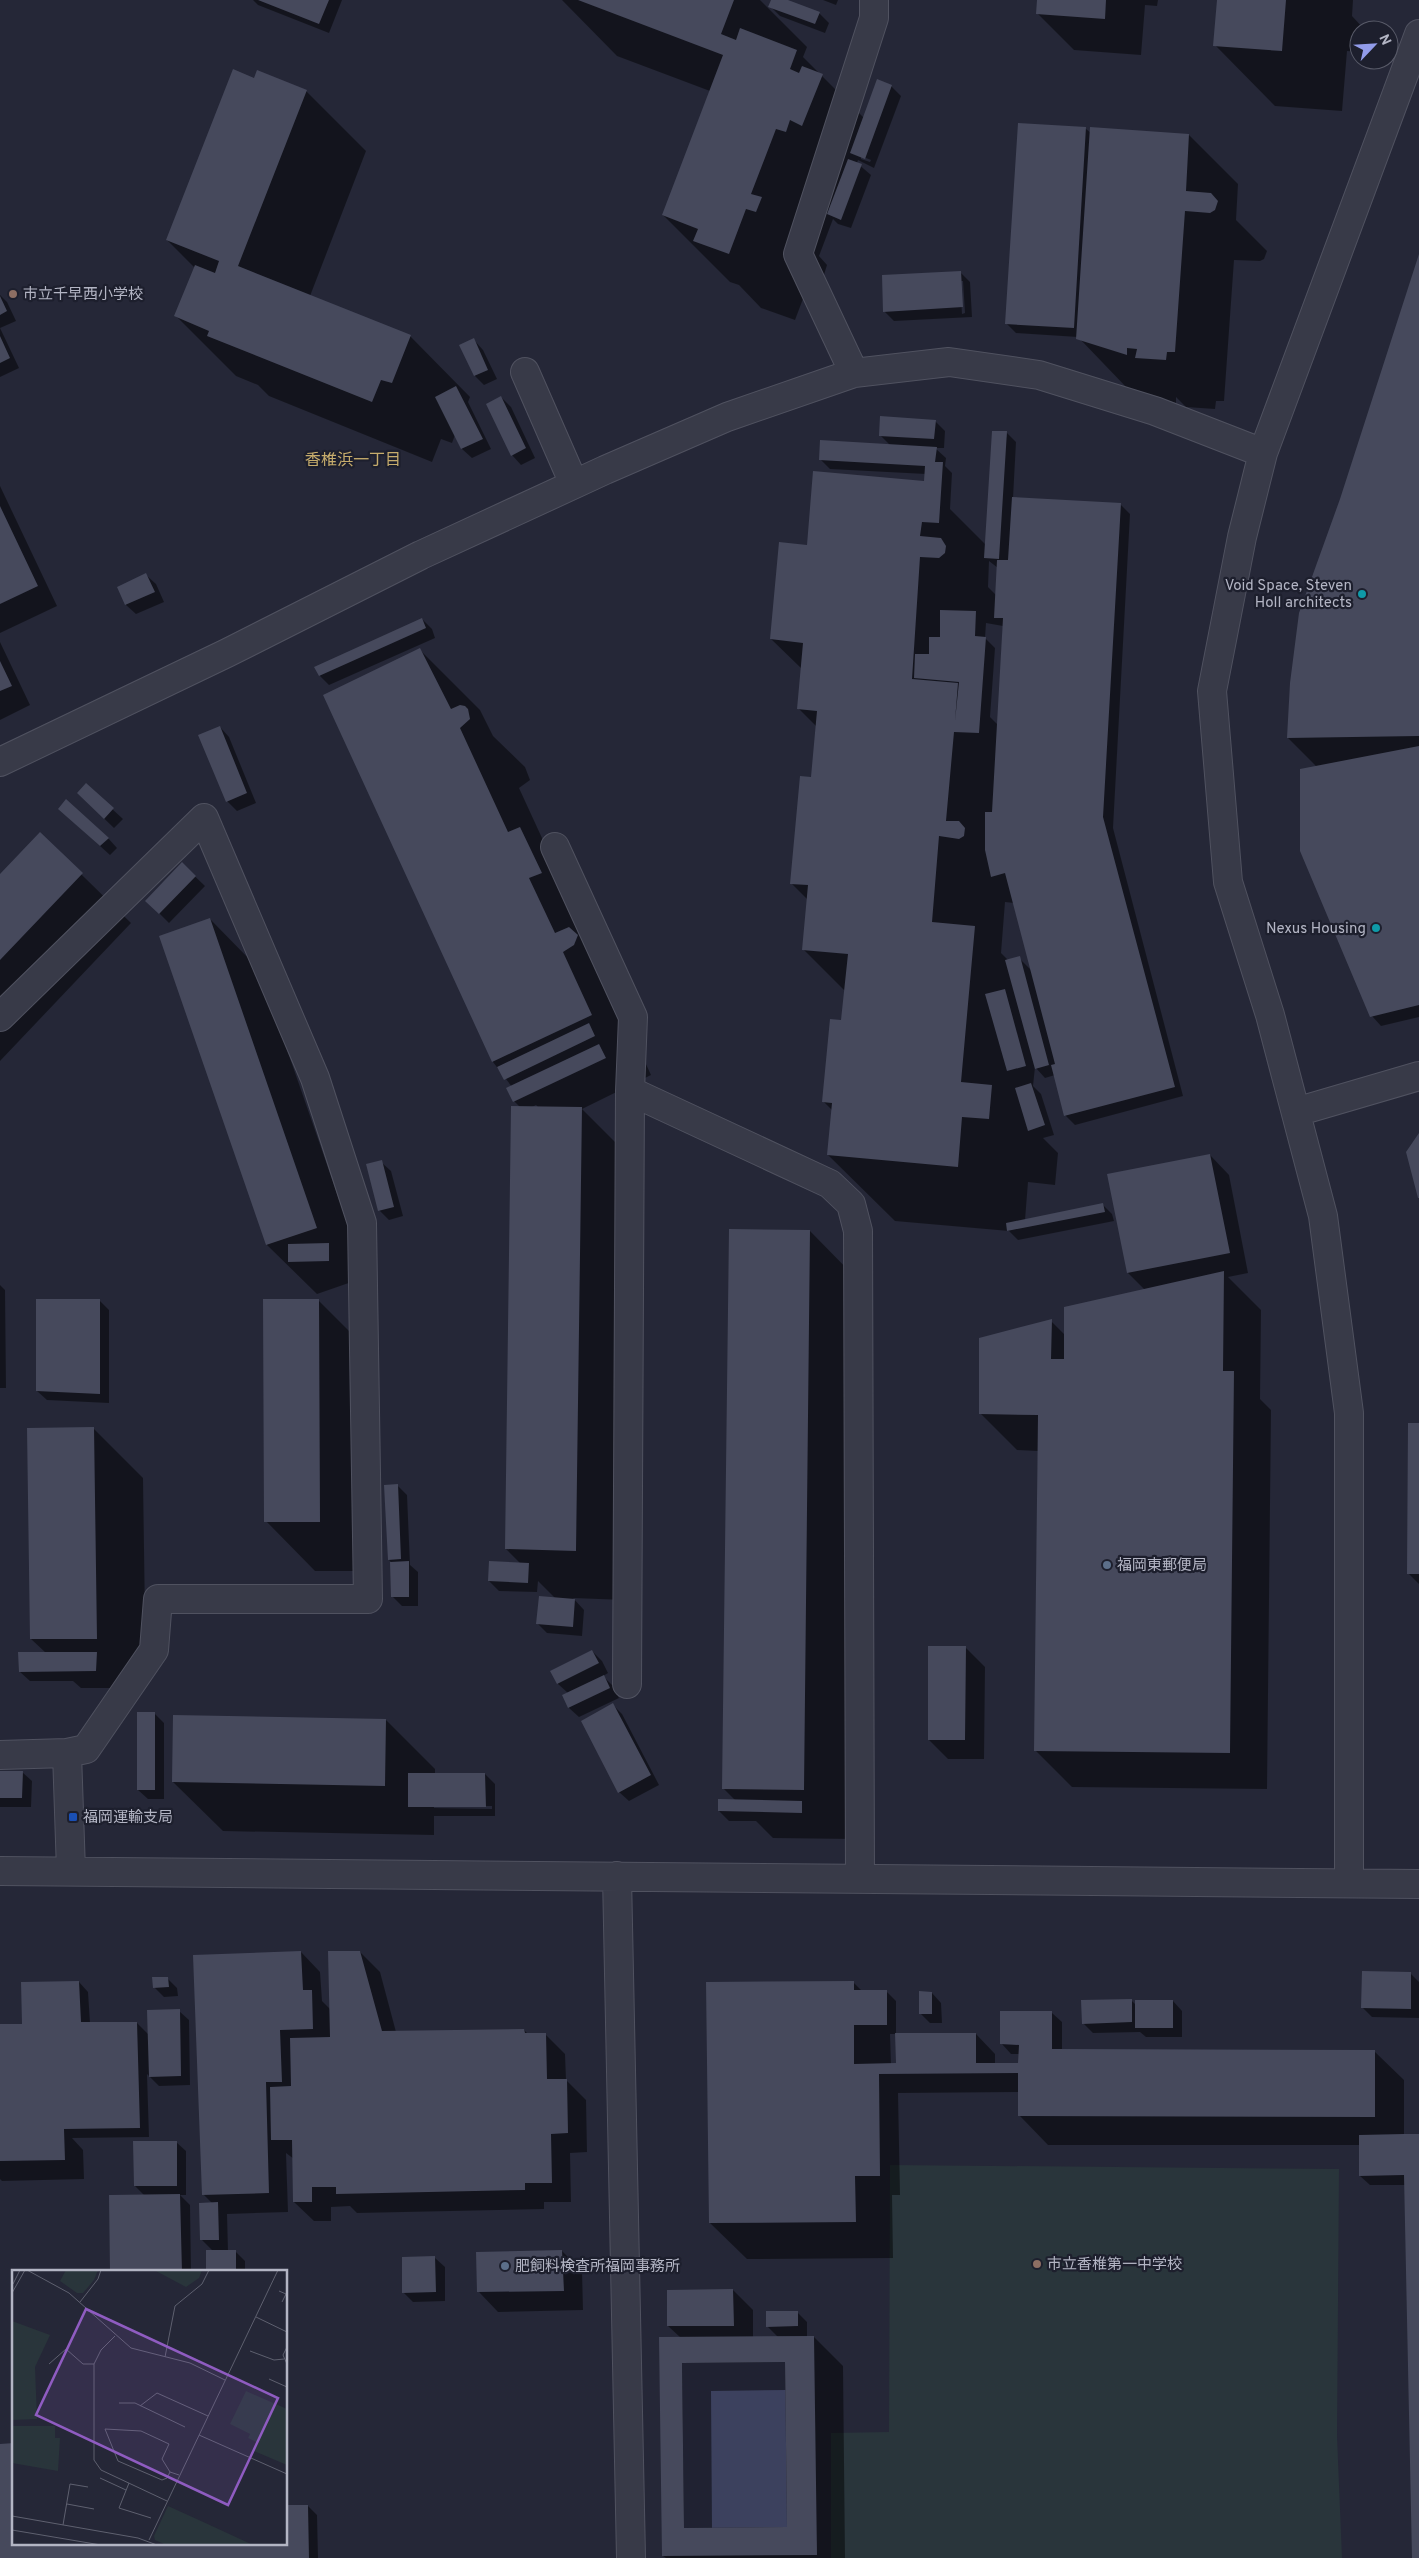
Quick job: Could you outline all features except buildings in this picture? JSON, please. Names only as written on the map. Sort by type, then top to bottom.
[{"type":"street","points":[[854,373],[798,254],[874,18],[874,0]]},
{"type":"street","points":[[1349,1882],[1349,1413],[1323,1216],[1270,1015],[1228,882],[1212,691],[1242,537],[1263,453],[1419,34]]},
{"type":"street","points":[[0,762],[227,653],[421,555],[574,484],[727,417],[854,373],[949,362],[1039,375],[1154,411],[1263,453]]},
{"type":"street","points":[[525,372],[574,484]]},
{"type":"street","points":[[0,1018],[204,818],[315,1078],[362,1223],[368,1599],[158,1599],[154,1650],[86,1749],[67,1752],[0,1755]]},
{"type":"street","points":[[555,848],[633,1017],[630,1091],[627,1684]]},
{"type":"street","points":[[1296,1112],[1419,1076]]},
{"type":"street","points":[[630,1091],[830,1184],[852,1204],[858,1231],[860,1878]]},
{"type":"street","points":[[67,1752],[70,1871]]},
{"type":"street","points":[[0,1871],[1419,1884]]},
{"type":"street","points":[[617,1876],[631,2558]]},
{"type":"shaded area","points":[[890,2165],[1339,2169],[1337,2436],[1342,2558],[831,2558],[831,2433],[889,2432]]},
{"type":"water","points":[[785,2362],[787,2527],[684,2528],[682,2363]]},
{"type":"place","name":"市立千早西小学校","points":[[13,294]]},
{"type":"place","name":"Void Space, Steven Holl architects","points":[[1362,594]]},
{"type":"place","name":"Nexus Housing","points":[[1376,928]]},
{"type":"place","name":"福岡東郵便局","points":[[1107,1565]]},
{"type":"place","name":"福岡運輸支局","points":[[73,1817]]},
{"type":"place","name":"市立香椎第一中学校","points":[[1037,2264]]},
{"type":"place","name":"肥飼料検査所福岡事務所","points":[[505,2266]]},
{"type":"district","name":"香椎浜一丁目","points":[[353,459]]}]
